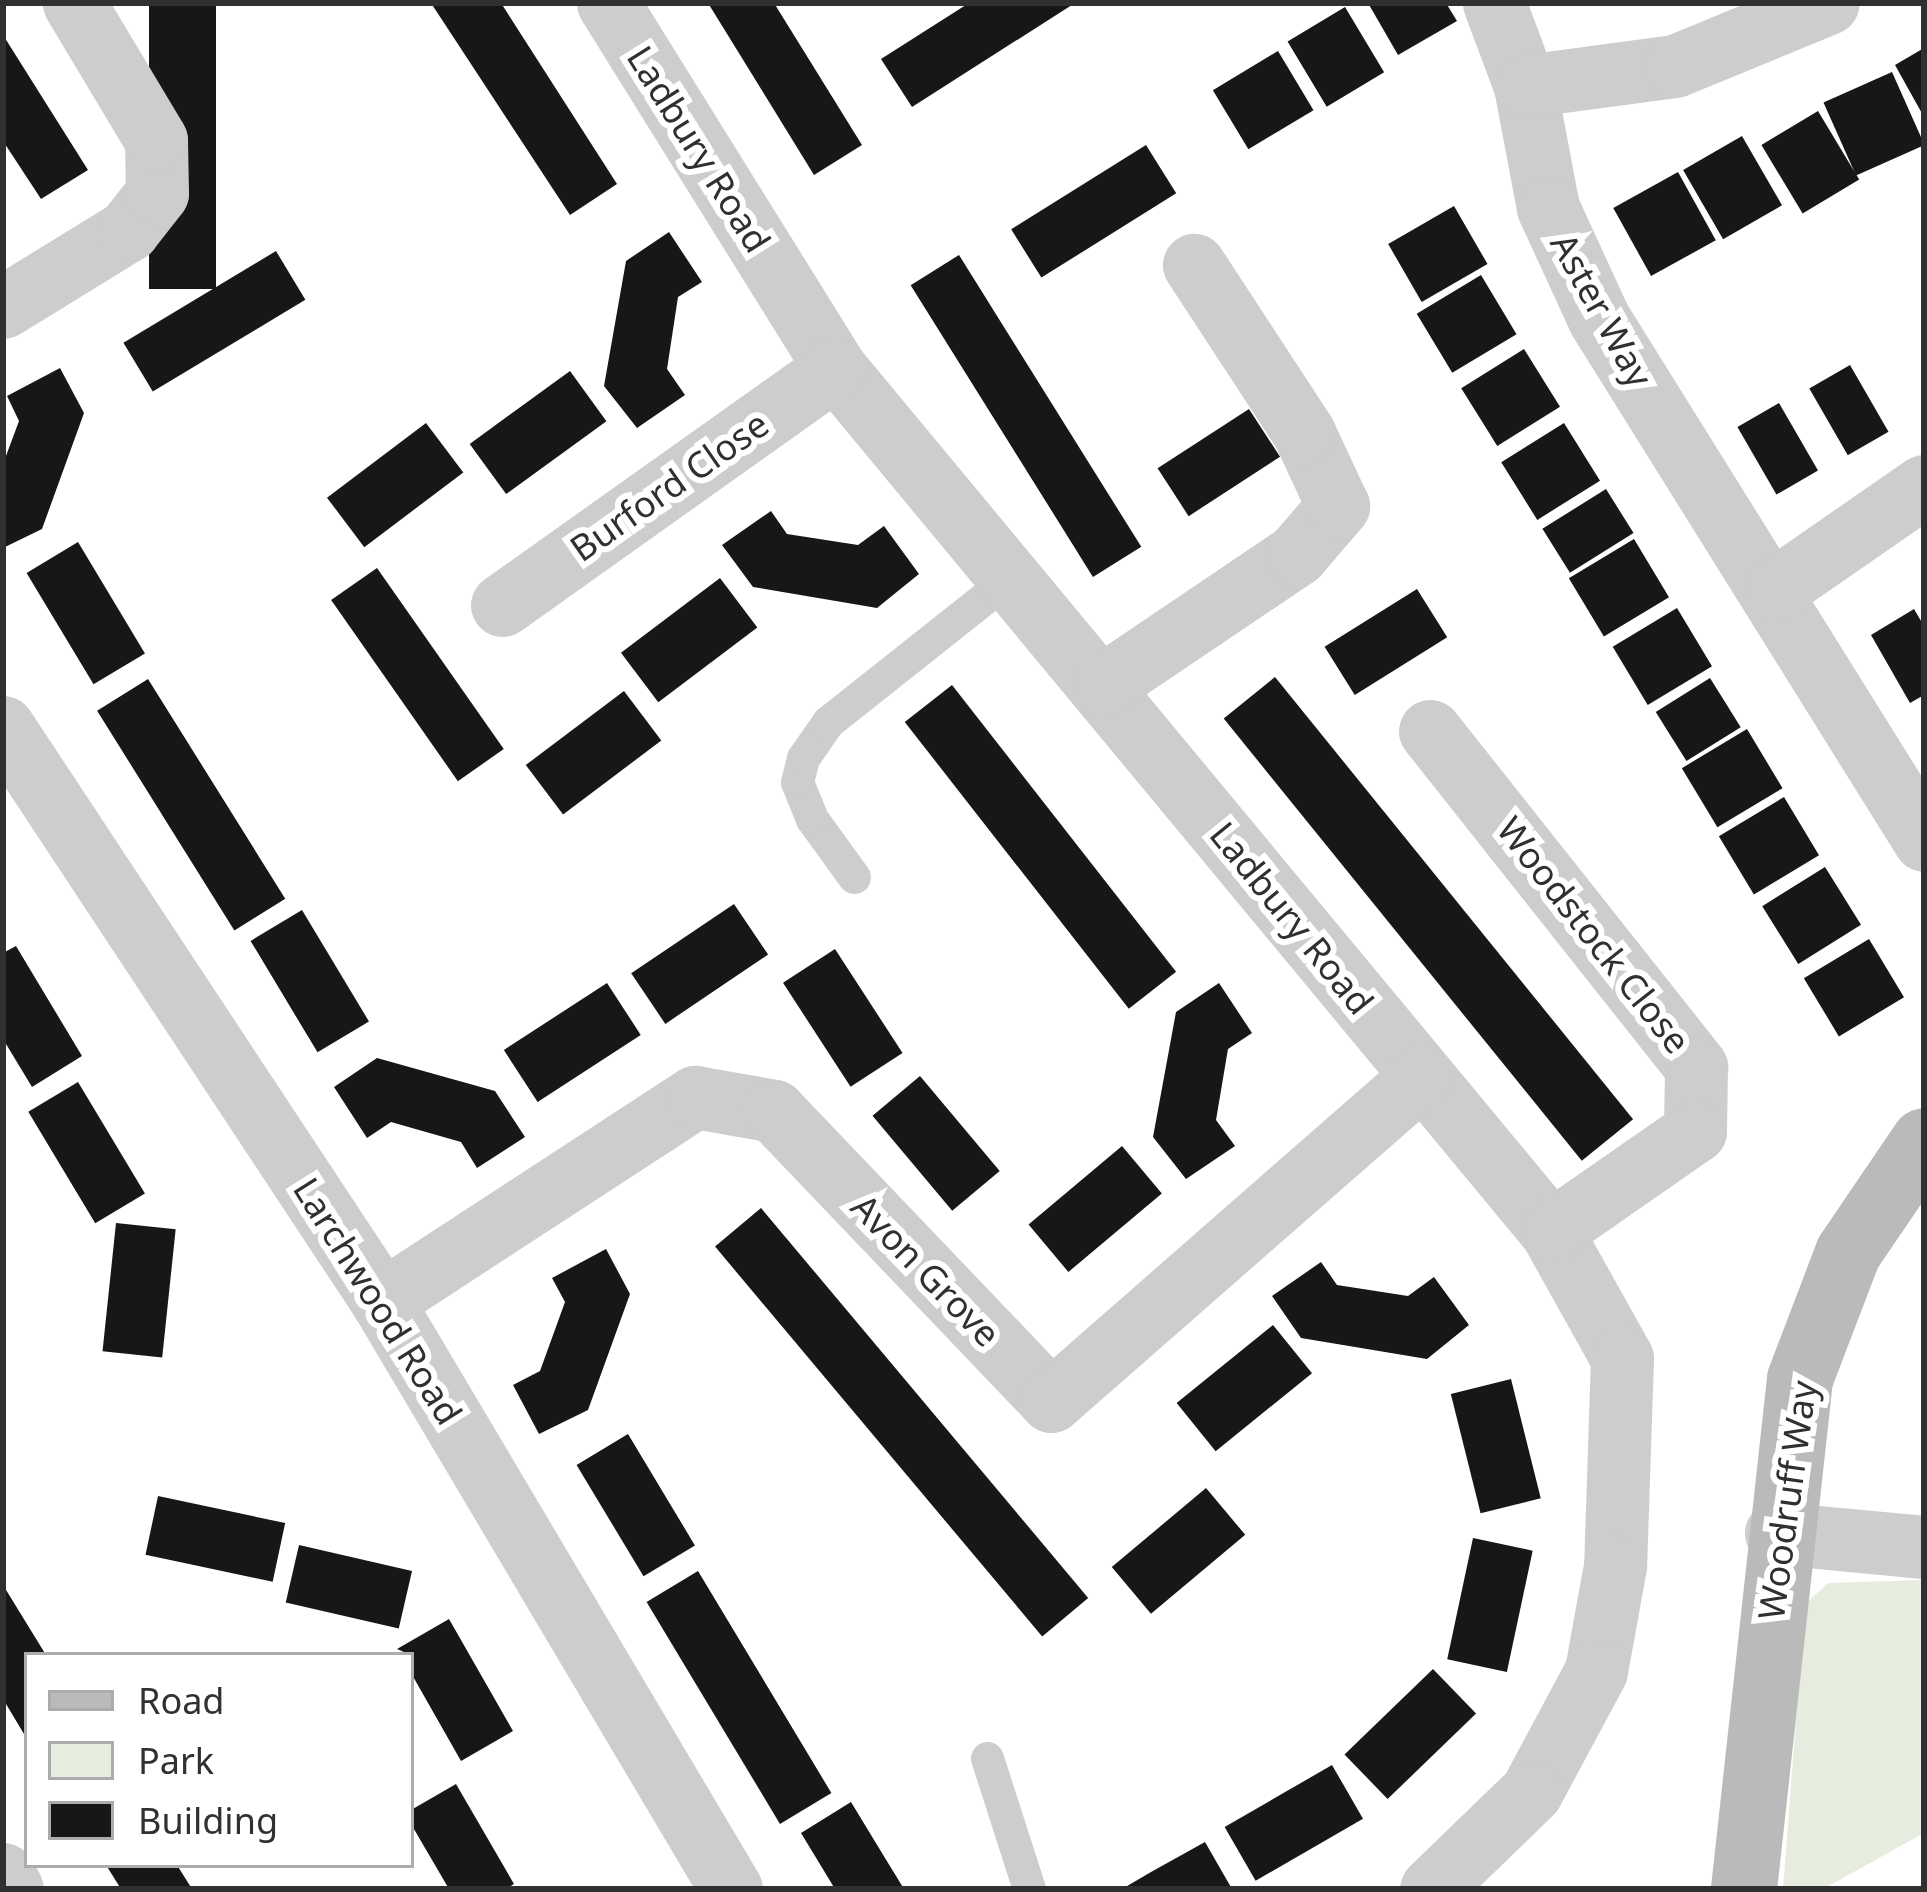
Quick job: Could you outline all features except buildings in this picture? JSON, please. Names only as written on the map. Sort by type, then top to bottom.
[{"type":"street","points":[[3,307],[128,230],[157,193],[156,140],[74,3]]},
{"type":"street","name":"Ladbury Road","points":[[608,3],[835,368],[1551,1231],[1622,1358],[1616,1566],[1596,1671],[1531,1792],[1431,1889]]},
{"type":"street","name":"Aster Way","points":[[1494,3],[1525,86],[1548,208],[1598,319],[1775,590],[1924,840]]},
{"type":"street","points":[[1525,86],[1675,66],[1828,3]]},
{"type":"street","points":[[1102,685],[1296,555],[1338,506],[1304,433],[1194,265]]},
{"type":"street","name":"Burford Close","points":[[502,605],[835,368]]},
{"type":"street","points":[[1775,590],[1924,485]]},
{"type":"street","name":"Larchwood Road","points":[[3,727],[382,1301],[731,1889]]},
{"type":"street","name":"Woodstock Close","points":[[1430,731],[1696,1067],[1695,1130],[1551,1231]]},
{"type":"street","name":"Avon Grove","points":[[382,1301],[695,1097],[774,1111],[1051,1401],[1421,1077]]},
{"type":"street","name":"Woodruff Way","points":[[1744,1889],[1776,1533],[1808,1358],[1847,1253],[1924,1141]]},
{"type":"street","points":[[1776,1533],[1924,1547]]},
{"type":"street","points":[[3,1874],[12,1889]]},
{"type":"lane","points":[[854,877],[812,820],[797,782],[803,758],[828,722],[1011,577]]},
{"type":"lane","points":[[987,1758],[1029,1889]]},
{"type":"green space","points":[[1924,1580],[1924,1833],[1823,1889],[1783,1889],[1805,1604],[1828,1583]]}]
